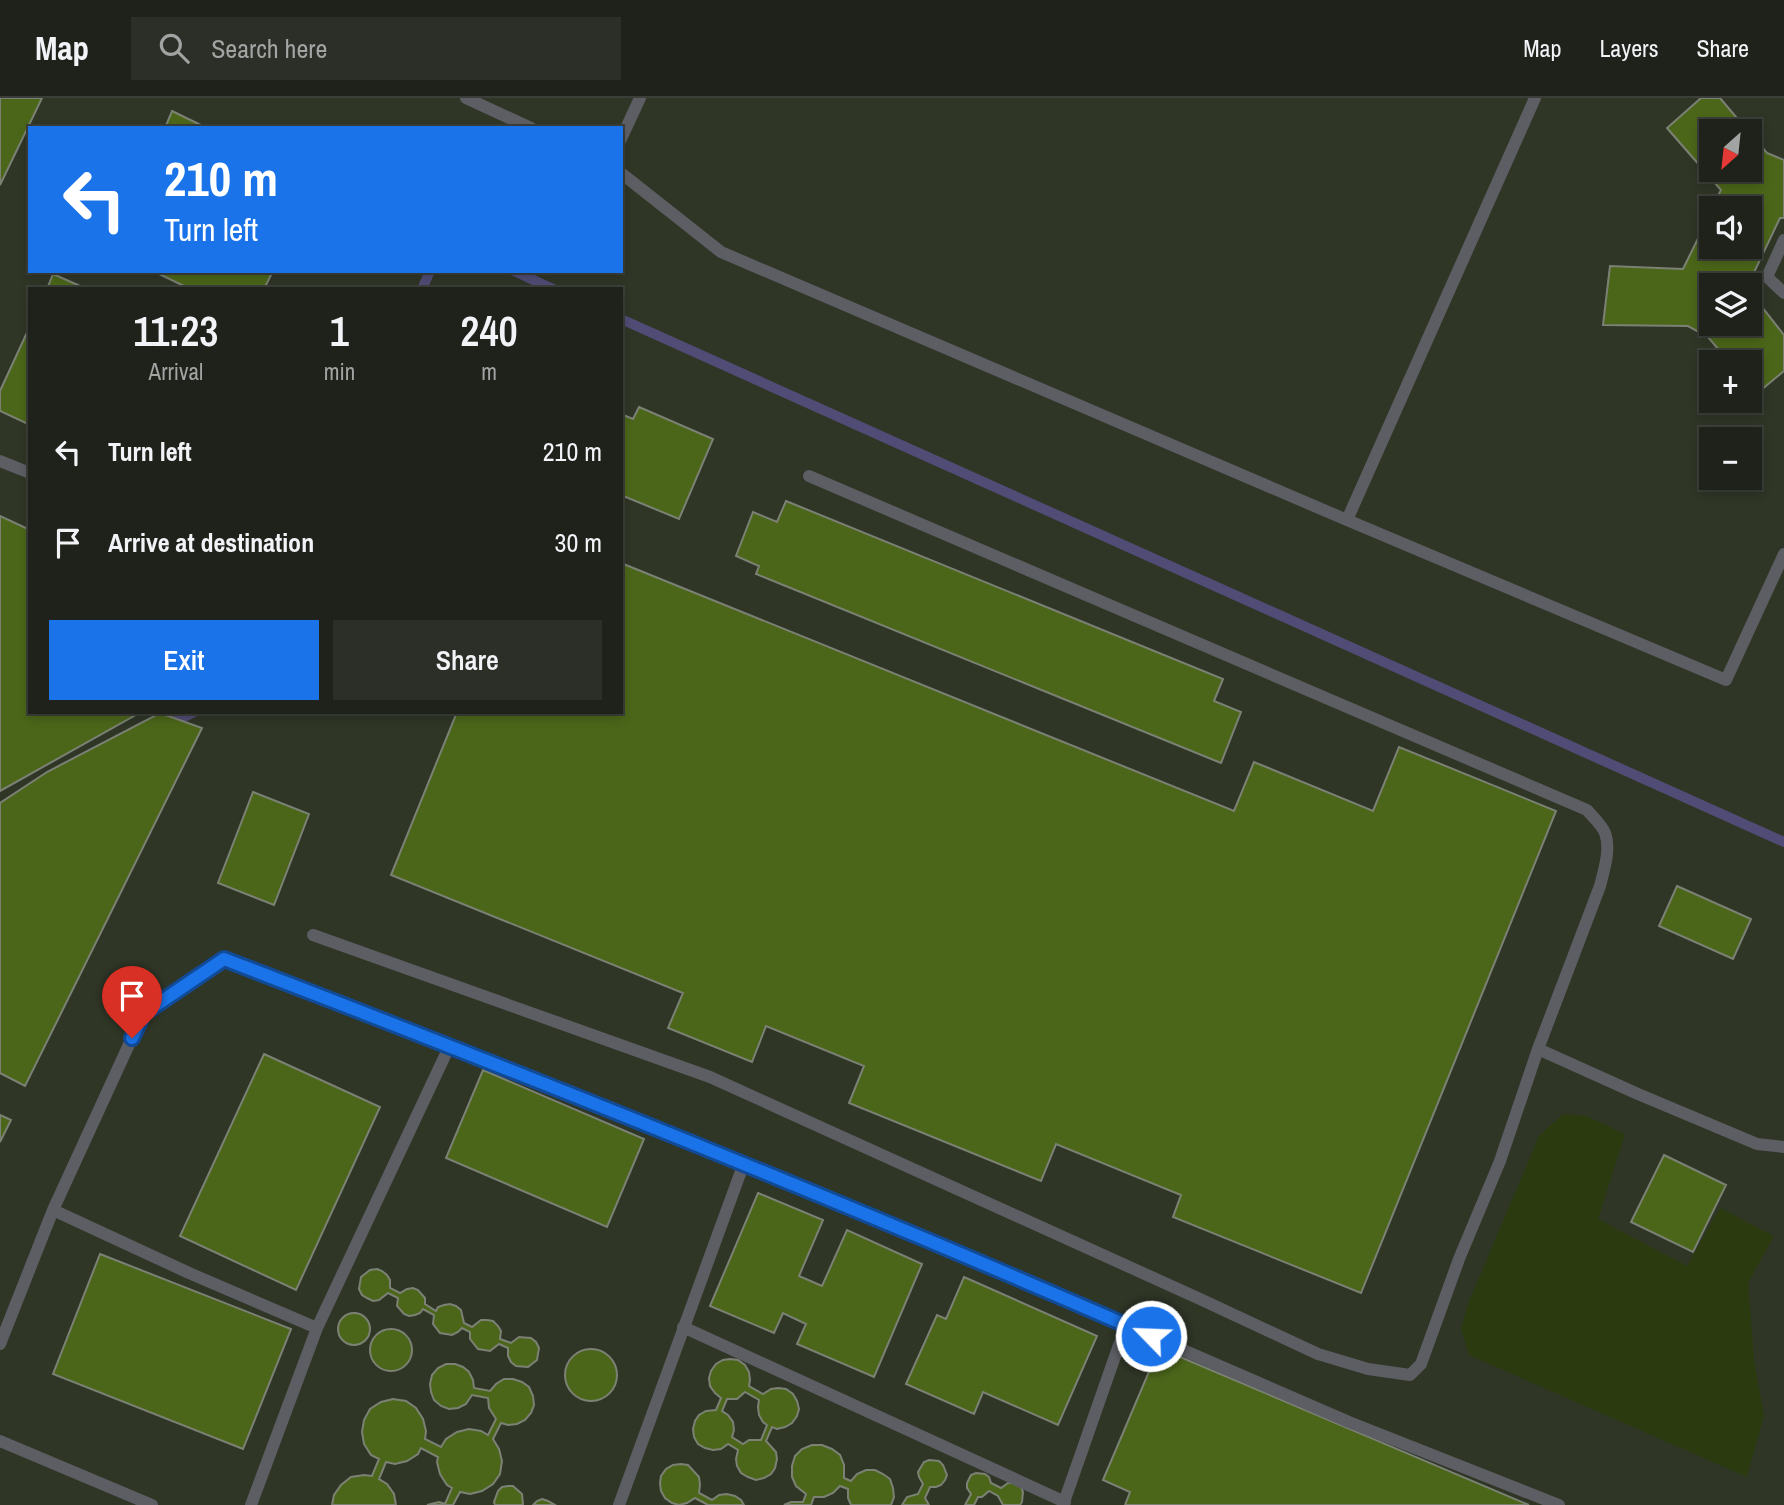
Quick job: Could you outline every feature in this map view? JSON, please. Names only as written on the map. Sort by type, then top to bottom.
[{"type":"lane","points":[[466,98],[526,126]]},
{"type":"lane","points":[[623,135],[640,98]]},
{"type":"lane","points":[[1347,520],[1535,98]]},
{"type":"lane","points":[[623,175],[721,252],[1726,680],[1784,554]]},
{"type":"lane","points":[[1784,240],[1768,277],[1784,293]]},
{"type":"lane","points":[[0,461],[28,472]]},
{"type":"lane","points":[[313,935],[710,1077],[1318,1354],[1368,1369],[1410,1375],[1421,1364],[1459,1259],[1500,1161],[1538,1049],[1600,886],[1608,845],[1605,831],[1587,810],[809,476]]},
{"type":"lane","points":[[0,1344],[53,1210],[143,1014],[224,959],[450,1045],[744,1163],[1349,1422],[1559,1505]]},
{"type":"lane","points":[[251,1505],[317,1328],[450,1045]]},
{"type":"lane","points":[[1538,1049],[1757,1144],[1784,1147]]},
{"type":"lane","points":[[619,1505],[744,1163]]},
{"type":"lane","points":[[53,1210],[317,1328]]},
{"type":"lane","points":[[683,1327],[1064,1504],[1126,1325]]},
{"type":"lane","points":[[0,1441],[152,1505]]},
{"type":"shaded area","points":[[0,98],[1784,98],[1784,1505],[0,1505]]},
{"type":"green space","points":[[1563,1114],[1586,1116],[1625,1134],[1598,1219],[1687,1266],[1720,1208],[1774,1236],[1748,1283],[1754,1360],[1764,1416],[1747,1477],[1469,1355],[1461,1329],[1468,1304],[1539,1136]]},
{"type":"building","points":[[0,98],[42,98],[28,126],[0,185]]},
{"type":"building","points":[[1701,98],[1720,98],[1738,119],[1699,119],[1699,165],[1667,128]]},
{"type":"building","points":[[172,111],[203,126],[166,126]]},
{"type":"building","points":[[1762,147],[1767,153],[1784,160],[1784,218],[1780,218],[1762,256],[1762,196],[1718,196],[1721,190],[1714,182],[1762,182]]},
{"type":"building","points":[[1699,236],[1699,259],[1760,259],[1754,273],[1699,273],[1699,332],[1688,326],[1603,325],[1610,266],[1683,269]]},
{"type":"building","points":[[157,273],[272,273],[265,287],[186,287]]},
{"type":"building","points":[[53,274],[82,287],[48,287]]},
{"type":"building","points":[[1762,307],[1784,335],[1784,371],[1762,389],[1762,350],[1719,350],[1708,337],[1762,336]]},
{"type":"building","points":[[28,330],[28,424],[0,411],[0,391]]},
{"type":"building","points":[[639,407],[713,439],[679,519],[623,496],[623,415],[633,419]]},
{"type":"building","points":[[786,501],[1223,679],[1214,701],[1241,712],[1221,763],[756,574],[759,566],[736,556],[753,512],[777,522]]},
{"type":"building","points":[[0,516],[28,529],[28,714],[137,714],[0,791]]},
{"type":"building","points":[[623,564],[1234,811],[1254,762],[1373,811],[1399,747],[1556,811],[1361,1293],[1173,1217],[1181,1195],[1056,1144],[1041,1181],[849,1103],[864,1066],[766,1026],[752,1062],[668,1028],[683,993],[391,875],[456,714],[623,714]]},
{"type":"building","points":[[158,714],[202,728],[25,1086],[0,1073],[0,803],[47,772]]},
{"type":"building","points":[[253,792],[309,814],[274,905],[218,883]]},
{"type":"building","points":[[1677,886],[1751,919],[1733,959],[1659,926]]},
{"type":"building","points":[[264,1054],[380,1107],[296,1290],[180,1236]]},
{"type":"building","points":[[483,1070],[644,1139],[607,1227],[446,1158]]},
{"type":"building","points":[[0,1115],[11,1120],[0,1142]]},
{"type":"building","points":[[1664,1155],[1726,1185],[1693,1252],[1631,1222]]},
{"type":"building","points":[[758,1193],[823,1220],[799,1276],[822,1286],[847,1230],[922,1264],[874,1377],[797,1344],[806,1324],[783,1313],[774,1333],[710,1306]]},
{"type":"building","points":[[100,1254],[291,1329],[243,1449],[53,1374]]},
{"type":"building","points":[[377,1269],[387,1275],[390,1288],[400,1293],[413,1288],[418,1290],[425,1298],[425,1304],[436,1311],[438,1307],[450,1304],[461,1310],[464,1323],[472,1327],[481,1320],[493,1321],[501,1331],[500,1339],[511,1343],[519,1337],[531,1338],[539,1348],[537,1360],[528,1367],[516,1366],[508,1356],[508,1348],[499,1344],[490,1351],[478,1349],[470,1339],[470,1332],[462,1328],[452,1335],[440,1333],[433,1324],[434,1315],[423,1309],[415,1315],[404,1314],[397,1306],[398,1298],[388,1293],[379,1300],[367,1298],[359,1289],[361,1277],[370,1270]]},
{"type":"building","points":[[964,1277],[1097,1336],[1058,1425],[983,1392],[974,1414],[906,1384],[937,1315],[946,1319]]},
{"type":"building","points":[[354,1313],[365,1318],[370,1329],[365,1340],[354,1345],[343,1340],[338,1329],[343,1318]]},
{"type":"building","points":[[391,1329],[406,1335],[412,1350],[406,1365],[391,1371],[376,1365],[370,1350],[376,1335]]},
{"type":"building","points":[[1159,1348],[1529,1505],[1125,1505],[1130,1492],[1103,1480]]},
{"type":"building","points":[[591,1349],[601,1351],[609,1357],[615,1365],[615,1385],[609,1393],[601,1399],[591,1401],[581,1399],[573,1393],[567,1385],[565,1375],[567,1365],[573,1357],[581,1351]]},
{"type":"building","points":[[723,1360],[738,1360],[745,1365],[749,1372],[749,1386],[763,1394],[771,1389],[786,1389],[797,1401],[799,1409],[792,1423],[777,1429],[772,1427],[766,1441],[776,1452],[777,1459],[771,1474],[764,1478],[756,1480],[741,1473],[736,1459],[738,1450],[728,1444],[713,1450],[698,1444],[694,1437],[693,1429],[699,1415],[716,1410],[721,1398],[710,1386],[709,1378],[716,1364]],"holes":[[[745,1392],[759,1400],[759,1415],[767,1425],[761,1440],[749,1440],[743,1444],[732,1437],[733,1422],[722,1411],[727,1399],[737,1399]]]},
{"type":"building","points":[[446,1364],[455,1364],[469,1372],[474,1388],[490,1391],[504,1379],[513,1379],[529,1387],[533,1396],[534,1405],[525,1420],[517,1424],[501,1423],[493,1439],[502,1461],[500,1474],[493,1484],[470,1494],[460,1492],[453,1505],[427,1505],[439,1502],[445,1504],[452,1488],[440,1474],[438,1457],[421,1448],[418,1454],[407,1461],[395,1464],[386,1462],[379,1479],[387,1484],[394,1494],[396,1505],[332,1505],[334,1495],[351,1477],[372,1476],[379,1459],[371,1455],[364,1444],[362,1432],[370,1409],[381,1402],[393,1399],[406,1401],[416,1408],[423,1419],[425,1439],[441,1447],[446,1439],[457,1432],[469,1429],[488,1435],[496,1419],[489,1408],[488,1398],[472,1395],[466,1404],[449,1409],[434,1400],[430,1384],[432,1375]]},
{"type":"building","points":[[812,1445],[822,1445],[840,1455],[844,1465],[844,1478],[851,1481],[857,1474],[875,1470],[890,1479],[894,1497],[891,1505],[851,1505],[848,1489],[840,1486],[824,1497],[814,1497],[811,1505],[784,1505],[803,1502],[806,1494],[796,1486],[792,1477],[792,1466],[795,1456]]},
{"type":"building","points":[[939,1461],[943,1465],[947,1475],[945,1480],[941,1485],[930,1487],[925,1498],[929,1505],[902,1505],[907,1497],[918,1494],[923,1484],[918,1472],[924,1462]]},
{"type":"building","points":[[681,1464],[688,1465],[699,1477],[699,1493],[712,1500],[719,1495],[735,1496],[744,1505],[708,1505],[695,1498],[679,1505],[672,1503],[661,1491],[661,1476],[666,1469]]},
{"type":"building","points":[[985,1474],[991,1483],[1001,1488],[1008,1483],[1021,1487],[1023,1492],[1020,1505],[1003,1505],[998,1496],[989,1491],[978,1497],[974,1505],[965,1505],[971,1494],[967,1483],[971,1475]]},
{"type":"building","points":[[513,1486],[522,1494],[523,1505],[495,1505],[498,1491],[502,1487]]},
{"type":"building","points":[[542,1499],[548,1501],[555,1505],[533,1505]]},
{"type":"waterway","points":[[423,287],[429,273]]},
{"type":"waterway","points":[[518,273],[549,287]]},
{"type":"waterway","points":[[623,320],[1784,842]]},
{"type":"waterway","points":[[168,725],[190,714]]},
{"type":"route","points":[[132,1038],[143,1014],[224,959],[450,1045],[744,1163],[1151,1336]]}]
